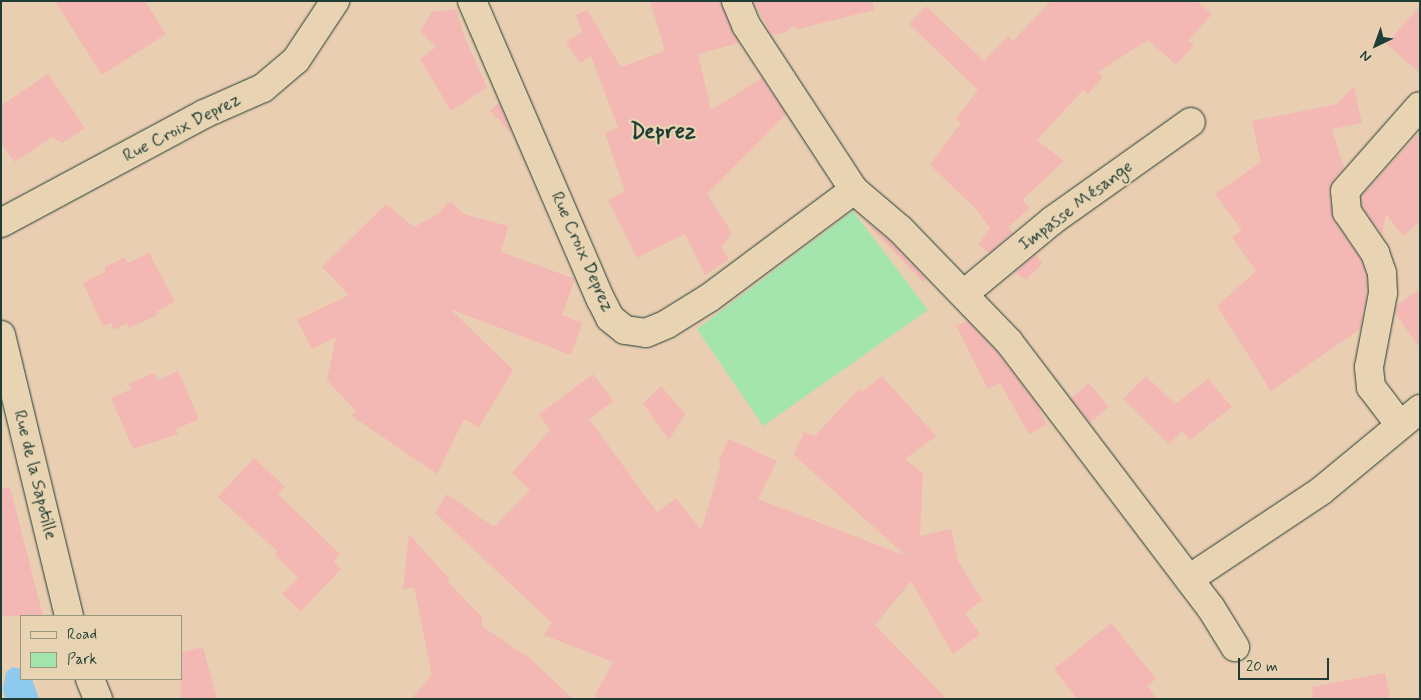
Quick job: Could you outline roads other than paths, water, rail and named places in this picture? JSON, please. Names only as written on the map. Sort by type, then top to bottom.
[{"type":"street","name":"Rue Croix Deprez","points":[[1,222],[204,114],[263,88],[296,60],[336,1]]},
{"type":"street","name":"Rue Croix Deprez","points":[[472,1],[601,300],[610,318],[625,330],[646,333],[667,324],[709,298],[854,190]]},
{"type":"street","points":[[736,1],[746,25],[854,190],[900,229],[965,293],[1009,342],[1189,579],[1234,647]]},
{"type":"street","points":[[1189,579],[1321,491],[1410,417],[1371,387],[1370,367],[1383,293],[1382,273],[1374,253],[1347,212],[1344,191],[1420,106]]},
{"type":"street","name":"Impasse Mésange","points":[[965,293],[1053,220],[1190,122]]},
{"type":"street","name":"Rue de la Sapotille","points":[[1,335],[69,615]]},
{"type":"street","points":[[90,680],[98,699]]},
{"type":"water","points":[[13,667],[20,669],[20,680],[32,680],[39,699],[5,699],[3,689],[6,672]]},
{"type":"district","name":"Deprez","points":[[663,133]]}]
